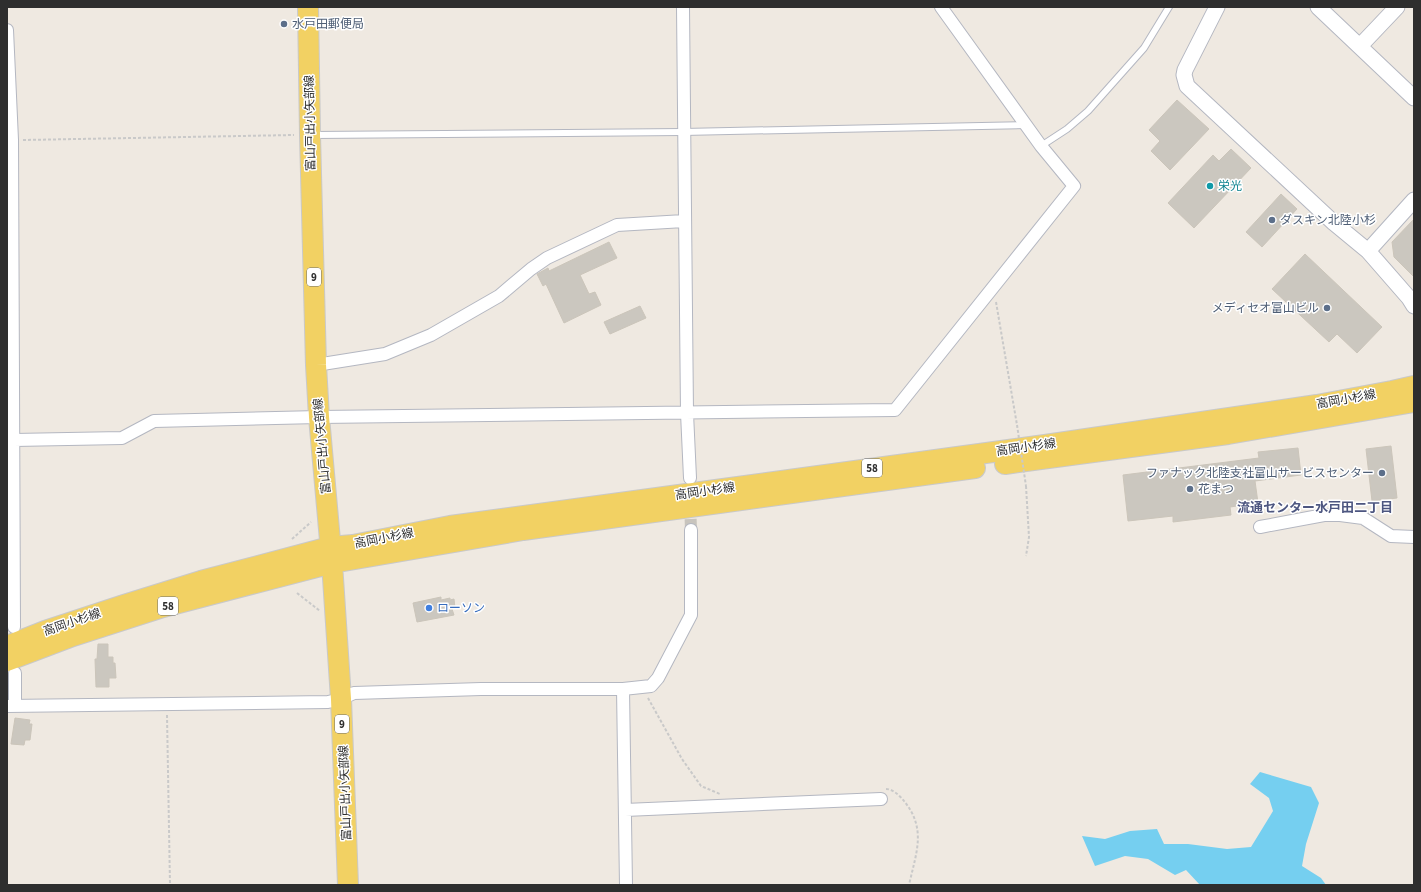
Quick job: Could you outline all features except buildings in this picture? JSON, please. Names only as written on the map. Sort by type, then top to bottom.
[{"type":"main road","name":"富山戸出小矢部線","points":[[308,7],[316,365],[341,698],[348,885]]},
{"type":"main road","name":"高岡小杉線","points":[[11,667],[73,636],[331,555],[353,545],[466,524],[1045,445],[1317,405],[1414,386]]},
{"type":"main road","name":"高岡小杉線","points":[[7,646],[45,631],[200,581],[331,555],[1228,434],[1414,402]]},
{"type":"street","points":[[683,7],[684,221],[687,413],[690,478]]},
{"type":"street","points":[[14,440],[122,438],[154,421],[319,417],[895,410],[1074,186],[1041,146],[940,7]]},
{"type":"street","points":[[1217,7],[1185,70],[1184,75],[1187,86],[1334,223],[1368,251],[1409,298],[1414,306]]},
{"type":"street","points":[[1318,7],[1414,98]]},
{"type":"street","points":[[1360,46],[1398,7]]},
{"type":"street","points":[[7,30],[12,140],[14,627]]},
{"type":"street","points":[[1368,251],[1414,200]]},
{"type":"street","points":[[316,365],[385,354],[431,335],[499,296],[531,269],[547,258],[617,225],[684,221]]},
{"type":"street","points":[[1260,527],[1324,515],[1340,515],[1363,518],[1392,536],[1414,537]]},
{"type":"street","points":[[11,667],[11,706],[328,702],[354,693],[642,688],[651,686],[658,678],[691,615],[691,530]]},
{"type":"street","points":[[623,689],[626,885]]},
{"type":"street","points":[[625,810],[882,794]]},
{"type":"lane","points":[[1041,146],[1067,129],[1088,111],[1144,48],[1169,7]]},
{"type":"lane","points":[[310,135],[683,132],[1026,125]]},
{"type":"path","points":[[12,140],[310,135]]},
{"type":"path","points":[[994,287],[1026,486],[1029,537],[1026,556]]},
{"type":"path","points":[[292,539],[311,522]]},
{"type":"path","points":[[297,593],[323,614]]},
{"type":"path","points":[[642,688],[682,759],[701,786],[726,797]]},
{"type":"path","points":[[167,704],[170,885]]},
{"type":"path","points":[[882,794],[891,789],[903,799],[911,810],[916,824],[919,840],[909,885]]},
{"type":"water","points":[[1260,772],[1311,787],[1319,803],[1306,844],[1302,866],[1321,878],[1326,885],[1200,885],[1186,870],[1175,875],[1148,859],[1125,856],[1095,866],[1082,836],[1105,839],[1130,831],[1157,829],[1164,844],[1188,844],[1227,849],[1251,847],[1273,811],[1269,798],[1250,784]]},
{"type":"tunnel","points":[[690,501],[691,530]]},
{"type":"place","name":"水戸田郵便局","points":[[284,24]]},
{"type":"place","name":"栄光","points":[[1210,186]]},
{"type":"place","name":"ダスキン北陸小杉","points":[[1272,220]]},
{"type":"place","name":"メディセオ富山ビル","points":[[1327,308]]},
{"type":"place","name":"ファナック北陸支社富山サービスセンター","points":[[1382,473]]},
{"type":"place","name":"花まつ","points":[[1190,489]]},
{"type":"place","name":"ローソン","points":[[429,608]]},
{"type":"district","name":"流通センター水戸田二丁目","points":[[1315,507]]}]
